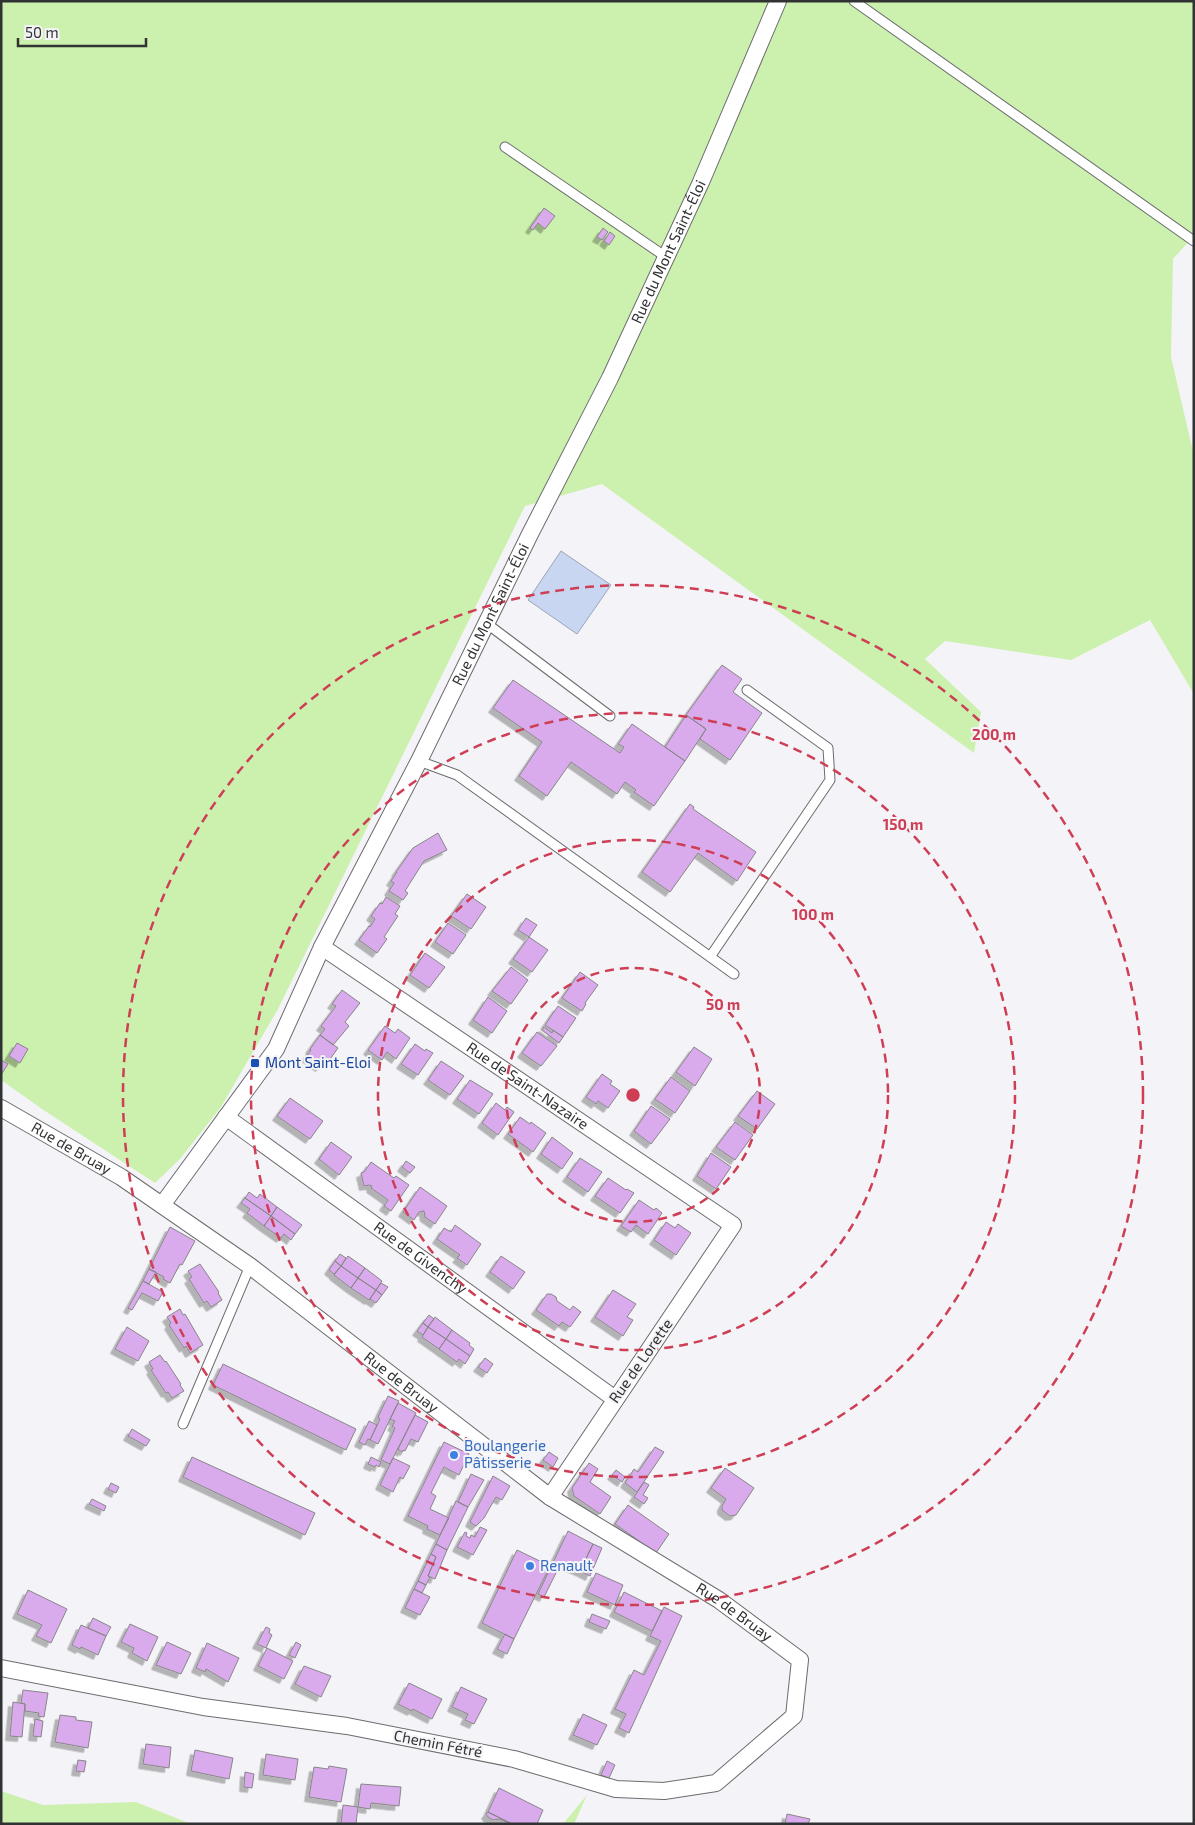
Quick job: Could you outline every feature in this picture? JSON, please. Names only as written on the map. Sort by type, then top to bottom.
[{"type":"street","name":"Rue du Mont Saint-Éloi","points":[[162,1205],[276,1049],[322,946],[419,761],[530,534],[610,378],[701,182],[778,1]]},
{"type":"street","name":"Rue de Saint-Nazaire","points":[[322,946],[733,1225]]},
{"type":"street","name":"Rue de Bruay","points":[[1,1108],[121,1177],[162,1205],[250,1266],[550,1498],[719,1600],[800,1660]]},
{"type":"street","name":"Rue de Givenchy","points":[[226,1118],[615,1399]]},
{"type":"street","name":"Rue de Lorette","points":[[550,1498],[733,1225]]},
{"type":"street","name":"Chemin Fétré","points":[[1,1668],[203,1707],[347,1726],[514,1759],[616,1789],[664,1791],[716,1782],[794,1716],[800,1660]]},
{"type":"lane","points":[[854,1],[1194,241]]},
{"type":"lane","points":[[505,147],[666,257]]},
{"type":"lane","points":[[486,623],[610,716]]},
{"type":"lane","points":[[710,958],[830,780],[828,748],[747,690]]},
{"type":"lane","points":[[419,761],[457,775],[734,974]]},
{"type":"lane","points":[[182,1424],[250,1266]]},
{"type":"green space","points":[[1,1],[1194,1],[1194,239],[1191,239],[1173,259],[1171,357],[1194,456],[1194,694],[1150,620],[1071,660],[945,641],[925,659],[981,712],[974,753],[602,484],[525,506],[278,1009],[221,1107],[180,1159],[155,1183],[1,1080]]},
{"type":"green space","points":[[1,1791],[43,1805],[136,1802],[191,1824],[1,1824]]},
{"type":"green space","points":[[587,1795],[574,1824],[563,1824]]},
{"type":"water","points":[[561,551],[611,585],[577,634],[528,600]]},
{"type":"building","points":[[544,208],[555,216],[545,229],[538,223],[533,230],[530,228]]},
{"type":"building","points":[[603,228],[608,232],[602,240],[597,237]]},
{"type":"building","points":[[610,232],[615,236],[609,245],[604,241]]},
{"type":"building","points":[[722,665],[742,679],[733,692],[762,713],[730,760],[700,739],[706,729],[686,715]]},
{"type":"building","points":[[513,680],[620,753],[624,747],[618,744],[632,724],[685,761],[654,806],[634,792],[636,790],[625,782],[617,794],[571,762],[547,796],[519,776],[542,742],[493,708]]},
{"type":"building","points":[[686,715],[706,729],[685,761],[665,747]]},
{"type":"building","points":[[690,804],[694,807],[693,809],[756,852],[737,881],[698,853],[670,892],[642,872]]},
{"type":"building","points":[[438,833],[447,850],[424,861],[405,891],[408,893],[403,900],[389,891],[394,883],[391,881],[396,872],[413,848]]},
{"type":"building","points":[[467,894],[486,907],[471,929],[451,916]]},
{"type":"building","points":[[386,897],[400,906],[395,914],[398,916],[384,937],[387,939],[377,953],[359,940],[375,919],[371,916]]},
{"type":"building","points":[[526,918],[537,925],[529,937],[518,930]]},
{"type":"building","points":[[448,923],[466,935],[453,954],[435,942]]},
{"type":"building","points":[[529,937],[548,950],[532,972],[513,959]]},
{"type":"building","points":[[425,953],[445,967],[429,988],[410,975]]},
{"type":"building","points":[[511,967],[528,980],[511,1004],[492,991]]},
{"type":"building","points":[[580,972],[598,985],[585,1003],[582,1011],[562,998]]},
{"type":"building","points":[[342,990],[360,1003],[345,1022],[349,1026],[333,1045],[320,1035],[325,1029],[321,1026],[336,1006],[332,1004]]},
{"type":"building","points":[[488,997],[507,1011],[492,1033],[473,1020]]},
{"type":"building","points":[[558,1006],[576,1018],[563,1037],[545,1025]]},
{"type":"building","points":[[385,1026],[395,1033],[398,1029],[410,1038],[396,1059],[387,1052],[382,1060],[368,1050]]},
{"type":"building","points":[[544,1027],[552,1033],[553,1030],[563,1037],[559,1043],[542,1030]]},
{"type":"building","points":[[537,1032],[557,1046],[541,1066],[522,1053]]},
{"type":"building","points":[[320,1035],[338,1048],[328,1062],[326,1060],[320,1067],[306,1057]]},
{"type":"building","points":[[17,1043],[28,1049],[20,1063],[9,1056]]},
{"type":"building","points":[[415,1044],[425,1051],[426,1049],[433,1053],[418,1075],[401,1064]]},
{"type":"building","points":[[694,1047],[712,1059],[695,1086],[676,1072]]},
{"type":"building","points":[[1,1060],[8,1064],[1,1075]]},
{"type":"building","points":[[441,1061],[464,1076],[450,1095],[428,1080]]},
{"type":"building","points":[[602,1074],[612,1081],[610,1084],[620,1091],[608,1108],[598,1101],[596,1104],[586,1097]]},
{"type":"building","points":[[671,1077],[690,1091],[675,1113],[655,1099]]},
{"type":"building","points":[[470,1080],[493,1094],[479,1114],[457,1099]]},
{"type":"building","points":[[757,1091],[775,1104],[757,1129],[738,1116]]},
{"type":"building","points":[[290,1098],[323,1121],[310,1139],[277,1116]]},
{"type":"building","points":[[496,1103],[505,1110],[507,1107],[514,1112],[498,1135],[482,1123]]},
{"type":"building","points":[[651,1106],[670,1119],[651,1144],[634,1131]]},
{"type":"building","points":[[520,1117],[530,1124],[531,1122],[546,1133],[533,1152],[508,1134]]},
{"type":"building","points":[[735,1122],[753,1135],[735,1160],[716,1147]]},
{"type":"building","points":[[552,1137],[573,1153],[562,1169],[541,1154]]},
{"type":"building","points":[[331,1142],[352,1157],[339,1175],[319,1159]]},
{"type":"building","points":[[711,1153],[731,1167],[716,1189],[697,1176]]},
{"type":"building","points":[[580,1158],[602,1172],[588,1192],[567,1177]]},
{"type":"building","points":[[406,1161],[415,1167],[410,1173],[402,1167]]},
{"type":"building","points":[[371,1162],[394,1178],[396,1176],[409,1185],[391,1211],[384,1206],[388,1200],[371,1188],[372,1186],[364,1186],[361,1173],[364,1172]]},
{"type":"building","points":[[608,1178],[634,1193],[620,1213],[595,1196]]},
{"type":"building","points":[[420,1187],[447,1206],[435,1224],[425,1217],[424,1211],[419,1212],[414,1220],[403,1212]]},
{"type":"building","points":[[249,1192],[257,1198],[260,1194],[277,1207],[271,1216],[245,1198]]},
{"type":"building","points":[[245,1198],[271,1216],[264,1226],[247,1213],[250,1209],[241,1203]]},
{"type":"building","points":[[639,1200],[662,1213],[648,1234],[636,1225],[631,1232],[621,1226]]},
{"type":"building","points":[[277,1207],[302,1225],[295,1234],[271,1216]]},
{"type":"building","points":[[271,1216],[295,1234],[291,1240],[284,1234],[281,1238],[264,1226]]},
{"type":"building","points":[[666,1222],[675,1228],[678,1224],[691,1233],[676,1255],[654,1240]]},
{"type":"building","points":[[455,1225],[481,1244],[467,1265],[457,1258],[460,1255],[437,1239],[444,1228],[451,1232]]},
{"type":"building","points":[[170,1227],[195,1241],[170,1283],[163,1279],[164,1277],[149,1269]]},
{"type":"building","points":[[340,1254],[346,1258],[341,1266],[335,1261]]},
{"type":"building","points":[[348,1256],[365,1268],[358,1278],[341,1266]]},
{"type":"building","points":[[501,1256],[525,1272],[513,1289],[490,1272]]},
{"type":"building","points":[[335,1261],[341,1266],[334,1274],[329,1270]]},
{"type":"building","points":[[200,1264],[219,1292],[222,1300],[211,1307],[207,1301],[204,1303],[189,1279],[192,1277],[188,1271]]},
{"type":"building","points":[[341,1266],[358,1278],[351,1288],[334,1275]]},
{"type":"building","points":[[365,1268],[382,1281],[376,1290],[358,1278]]},
{"type":"building","points":[[149,1269],[156,1272],[149,1284],[143,1281]]},
{"type":"building","points":[[358,1278],[376,1290],[369,1300],[351,1288]]},
{"type":"building","points":[[143,1281],[163,1292],[158,1301],[142,1293],[132,1310],[128,1308]]},
{"type":"building","points":[[381,1283],[388,1287],[382,1295],[376,1290]]},
{"type":"building","points":[[376,1290],[382,1295],[376,1303],[370,1299]]},
{"type":"building","points":[[613,1290],[636,1304],[627,1317],[633,1320],[623,1336],[595,1317]]},
{"type":"building","points":[[547,1294],[556,1297],[557,1301],[570,1310],[573,1306],[581,1312],[570,1327],[562,1322],[559,1326],[536,1310]]},
{"type":"building","points":[[180,1309],[183,1315],[185,1314],[203,1345],[190,1353],[186,1346],[184,1348],[169,1325],[171,1323],[167,1317]]},
{"type":"building","points":[[429,1315],[434,1319],[428,1327],[423,1323]]},
{"type":"building","points":[[435,1317],[452,1330],[446,1339],[428,1327]]},
{"type":"building","points":[[423,1323],[428,1327],[423,1335],[417,1331]]},
{"type":"building","points":[[127,1327],[149,1341],[138,1361],[115,1349]]},
{"type":"building","points":[[428,1327],[446,1339],[439,1349],[422,1337]]},
{"type":"building","points":[[452,1330],[470,1343],[469,1345],[474,1349],[470,1356],[446,1339]]},
{"type":"building","points":[[446,1339],[470,1356],[465,1364],[459,1359],[457,1362],[439,1349]]},
{"type":"building","points":[[160,1355],[166,1361],[184,1391],[172,1398],[168,1392],[166,1393],[151,1370],[153,1369],[149,1362]]},
{"type":"building","points":[[485,1358],[493,1364],[487,1373],[478,1367]]},
{"type":"building","points":[[223,1364],[356,1429],[346,1450],[213,1385]]},
{"type":"building","points":[[388,1396],[399,1401],[378,1444],[370,1440]]},
{"type":"building","points":[[398,1403],[416,1413],[390,1464],[381,1460],[395,1428],[392,1426],[395,1421],[390,1419]]},
{"type":"building","points":[[415,1415],[428,1422],[418,1442],[411,1439],[405,1451],[403,1450],[402,1452],[398,1449]]},
{"type":"building","points":[[369,1421],[377,1425],[370,1440],[368,1439],[365,1445],[359,1442]]},
{"type":"building","points":[[132,1429],[150,1440],[146,1446],[128,1436]]},
{"type":"building","points":[[444,1442],[469,1454],[459,1475],[444,1467],[431,1493],[436,1496],[430,1509],[449,1518],[440,1535],[427,1529],[428,1526],[408,1516]]},
{"type":"building","points":[[655,1447],[664,1452],[637,1492],[625,1483],[634,1469],[638,1472]]},
{"type":"building","points":[[549,1452],[558,1458],[553,1467],[543,1460]]},
{"type":"building","points":[[192,1457],[315,1513],[305,1535],[183,1477]]},
{"type":"building","points":[[371,1457],[381,1462],[379,1467],[368,1464]]},
{"type":"building","points":[[393,1458],[410,1466],[403,1479],[400,1477],[393,1492],[380,1485]]},
{"type":"building","points":[[589,1463],[598,1469],[590,1482],[611,1497],[600,1514],[574,1496],[572,1488]]},
{"type":"building","points":[[725,1468],[754,1488],[736,1515],[730,1516],[722,1510],[726,1499],[711,1488]]},
{"type":"building","points":[[616,1470],[625,1477],[622,1482],[612,1475]]},
{"type":"building","points":[[471,1474],[484,1480],[468,1507],[458,1502]]},
{"type":"building","points":[[493,1476],[510,1486],[502,1500],[496,1497],[484,1518],[476,1526],[470,1522]]},
{"type":"building","points":[[644,1482],[649,1485],[643,1495],[648,1498],[644,1504],[634,1497]]},
{"type":"building","points":[[111,1483],[119,1487],[116,1493],[108,1489]]},
{"type":"building","points":[[92,1499],[106,1506],[104,1511],[89,1504]]},
{"type":"building","points":[[456,1501],[468,1507],[447,1550],[436,1544]]},
{"type":"building","points":[[628,1505],[669,1534],[656,1553],[615,1524]]},
{"type":"building","points":[[480,1527],[487,1530],[473,1555],[457,1547],[465,1532],[467,1533],[466,1536],[470,1538],[471,1535],[475,1537]]},
{"type":"building","points":[[568,1531],[593,1544],[580,1571],[561,1563],[544,1597],[538,1594]]},
{"type":"building","points":[[436,1544],[447,1550],[435,1579],[428,1576],[436,1557],[431,1554]]},
{"type":"building","points":[[593,1544],[602,1548],[590,1576],[580,1571]]},
{"type":"building","points":[[517,1550],[550,1566],[514,1639],[482,1623]]},
{"type":"building","points":[[431,1554],[436,1557],[426,1585],[418,1581]]},
{"type":"building","points":[[596,1573],[623,1585],[615,1605],[587,1592]]},
{"type":"building","points":[[418,1581],[426,1585],[422,1593],[414,1589]]},
{"type":"building","points":[[414,1589],[430,1597],[420,1615],[405,1608]]},
{"type":"building","points":[[28,1590],[67,1609],[51,1643],[36,1636],[42,1625],[17,1614]]},
{"type":"building","points":[[624,1592],[662,1611],[652,1631],[614,1612]]},
{"type":"building","points":[[664,1607],[682,1616],[629,1733],[619,1728],[626,1714],[615,1709],[634,1670],[644,1675],[661,1641],[650,1636]]},
{"type":"building","points":[[592,1614],[610,1621],[606,1629],[589,1622]]},
{"type":"building","points":[[93,1618],[111,1627],[106,1636],[88,1628]]},
{"type":"building","points":[[130,1624],[158,1637],[147,1661],[132,1653],[134,1648],[121,1642]]},
{"type":"building","points":[[81,1625],[106,1636],[98,1655],[72,1645]]},
{"type":"building","points":[[266,1627],[270,1629],[269,1633],[272,1635],[266,1648],[257,1644]]},
{"type":"building","points":[[505,1634],[514,1639],[507,1654],[497,1649]]},
{"type":"building","points":[[167,1642],[191,1653],[181,1674],[156,1665]]},
{"type":"building","points":[[296,1642],[301,1645],[295,1658],[289,1655]]},
{"type":"building","points":[[207,1643],[239,1658],[228,1682],[206,1669],[205,1672],[196,1668]]},
{"type":"building","points":[[267,1648],[293,1661],[284,1679],[258,1666]]},
{"type":"building","points":[[304,1666],[331,1676],[321,1697],[295,1684]]},
{"type":"building","points":[[409,1683],[442,1699],[432,1719],[398,1704]]},
{"type":"building","points":[[461,1687],[487,1699],[474,1724],[465,1720],[468,1714],[452,1707]]},
{"type":"building","points":[[23,1690],[48,1693],[44,1717],[38,1716],[39,1713],[25,1711],[25,1704],[21,1703]]},
{"type":"building","points":[[13,1702],[25,1704],[22,1737],[10,1736]]},
{"type":"building","points":[[583,1714],[607,1725],[597,1745],[573,1735]]},
{"type":"building","points":[[60,1715],[92,1722],[88,1748],[55,1742]]},
{"type":"building","points":[[35,1719],[43,1721],[41,1737],[33,1736]]},
{"type":"building","points":[[146,1744],[171,1747],[169,1768],[143,1764]]},
{"type":"building","points":[[195,1750],[233,1758],[229,1779],[191,1771]]},
{"type":"building","points":[[266,1754],[298,1759],[295,1780],[263,1775]]},
{"type":"building","points":[[78,1760],[86,1761],[84,1772],[76,1771]]},
{"type":"building","points":[[607,1761],[615,1765],[609,1778],[601,1775]]},
{"type":"building","points":[[329,1766],[347,1769],[341,1802],[309,1797],[314,1767],[328,1769]]},
{"type":"building","points":[[245,1772],[254,1774],[252,1788],[244,1787]]},
{"type":"building","points":[[361,1784],[401,1787],[399,1806],[371,1803],[370,1809],[358,1807]]},
{"type":"building","points":[[499,1788],[543,1810],[537,1824],[512,1824],[488,1812]]},
{"type":"building","points":[[343,1805],[358,1807],[356,1824],[341,1824]]},
{"type":"building","points":[[488,1812],[512,1824],[499,1819],[493,1820],[486,1814]]},
{"type":"building","points":[[787,1814],[810,1819],[808,1824],[785,1824]]},
{"type":"place","name":"Mont Saint-Eloi","points":[[255,1063]]},
{"type":"place","name":"Boulangerie Pâtisserie","points":[[454,1455]]},
{"type":"place","name":"Renault","points":[[530,1566]]}]
